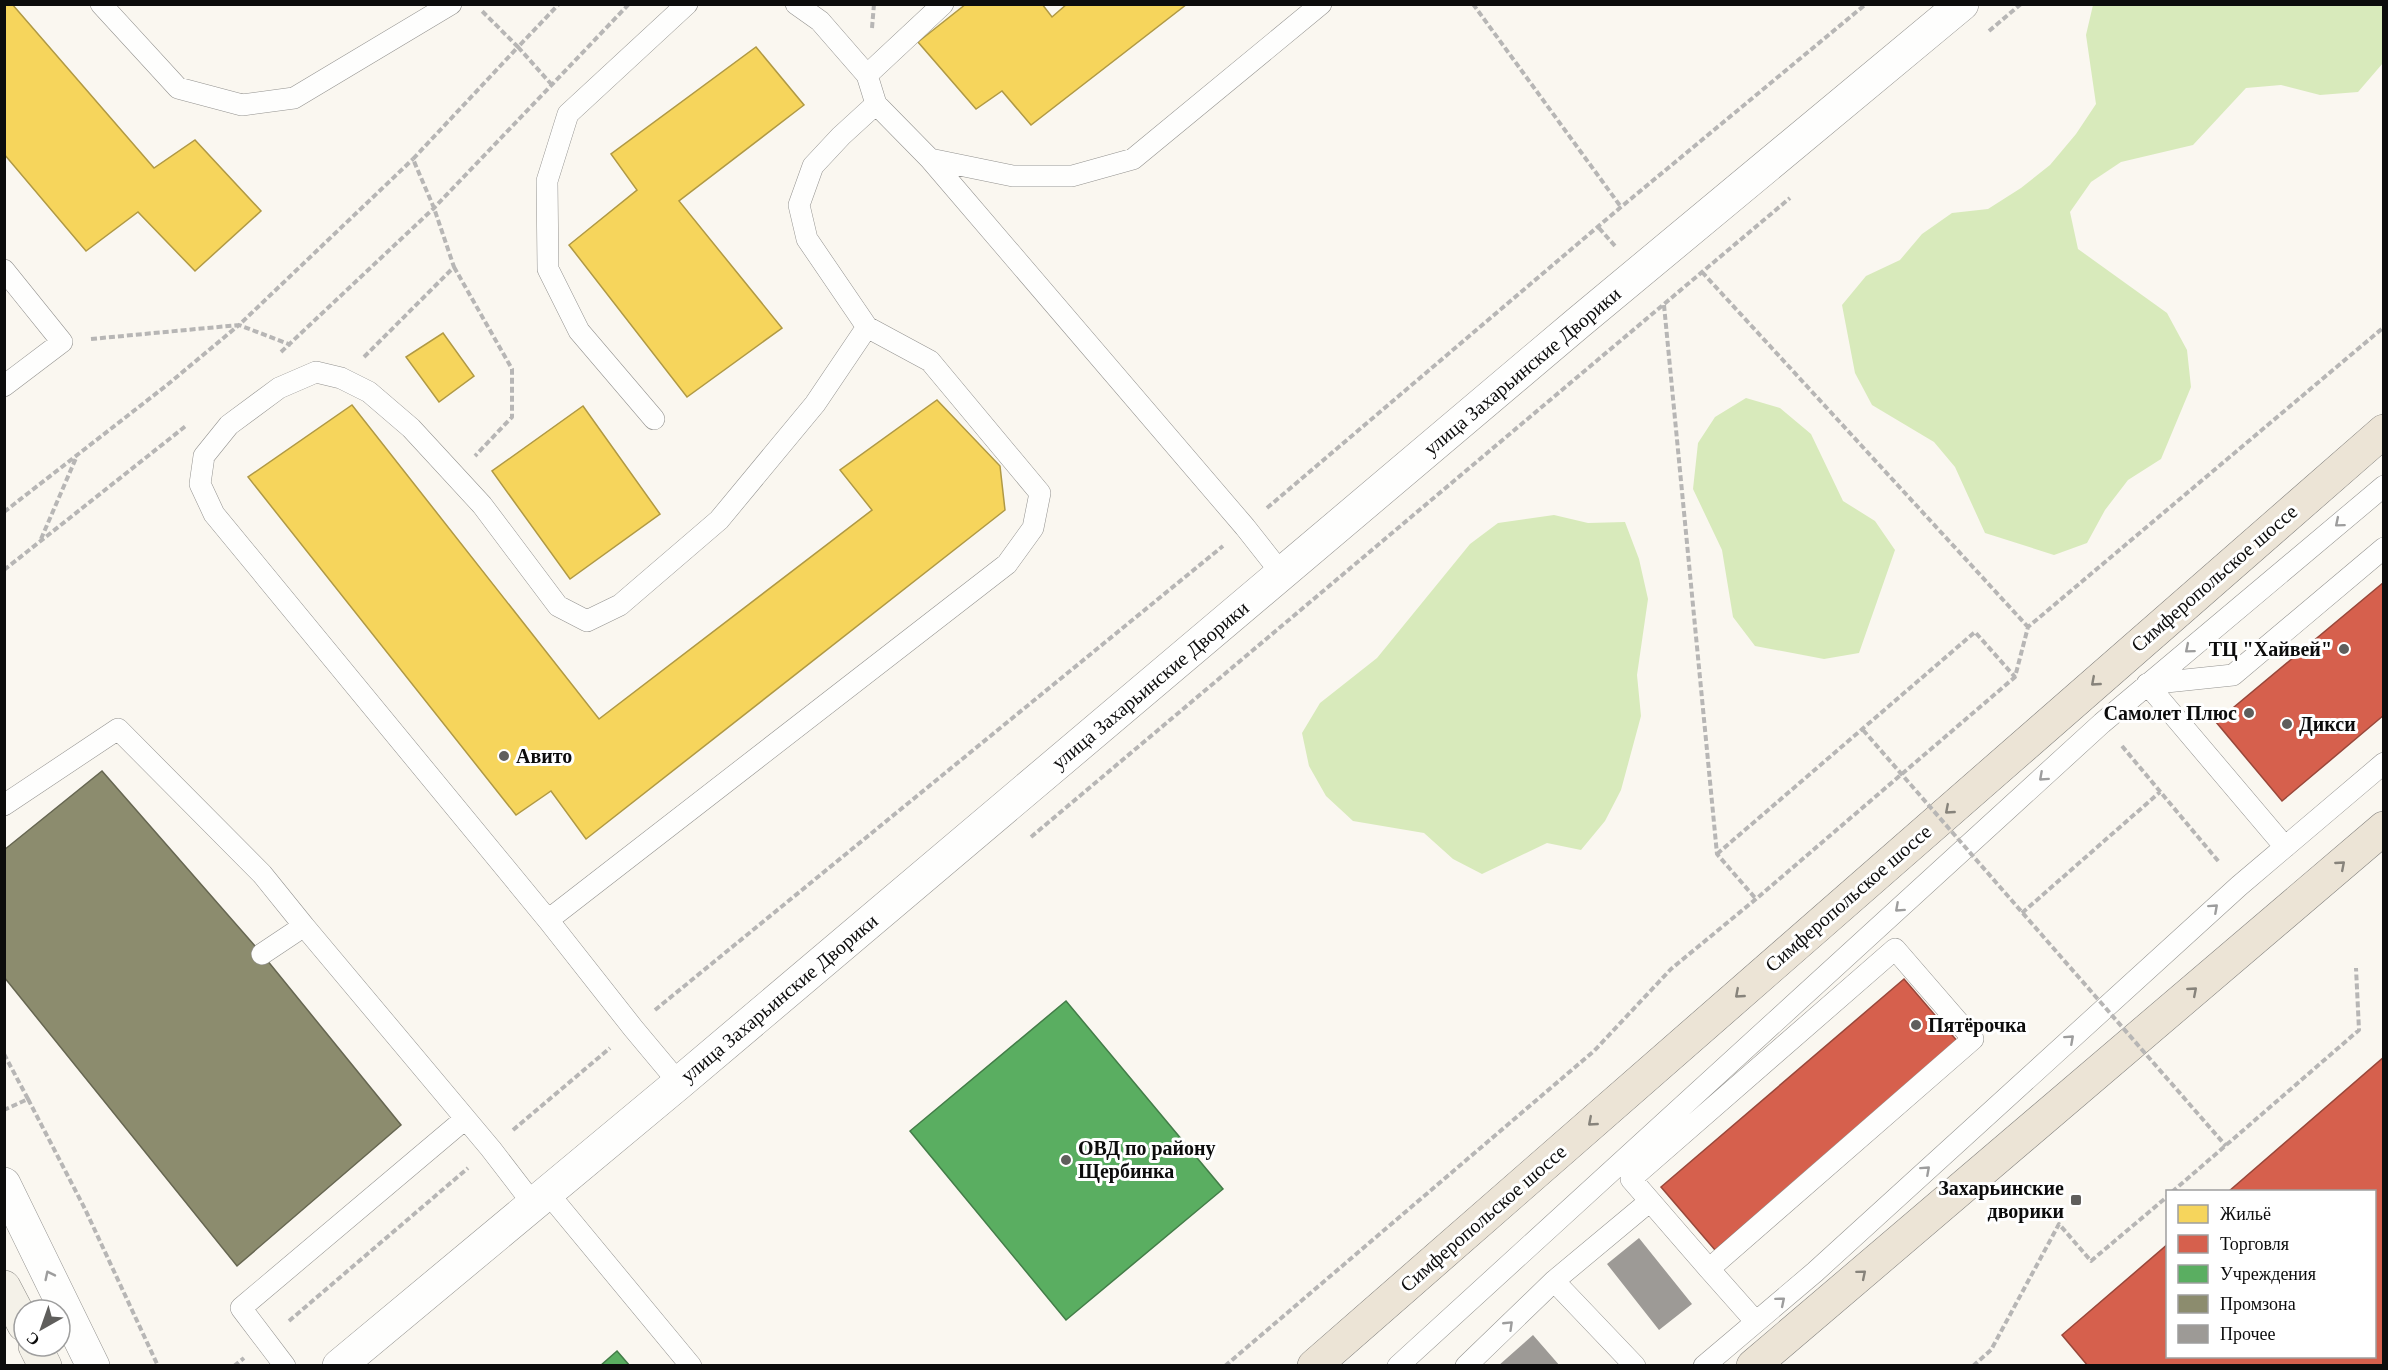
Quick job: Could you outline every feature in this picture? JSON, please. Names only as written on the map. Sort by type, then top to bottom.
[{"type":"main road","name":"Симферопольское шоссе","points":[[1314,1365],[2384,431]]},
{"type":"main road","points":[[1753,1365],[2384,828]]},
{"type":"street","name":"улица Захарьинские Дворики","points":[[339,1365],[679,1083],[1569,330],[1962,4]]},
{"type":"street","points":[[4,1184],[93,1365]]},
{"type":"street","points":[[4,1287],[12,1302]]},
{"type":"lane","points":[[101,4],[178,88],[242,105],[294,98],[451,4]]},
{"type":"lane","points":[[654,419],[579,331],[548,268],[547,181],[568,114],[687,4]]},
{"type":"lane","points":[[796,4],[820,21],[867,75],[876,105],[930,159],[1245,527],[1282,574]]},
{"type":"lane","points":[[867,75],[943,4]]},
{"type":"lane","points":[[930,159],[1013,176],[1072,176],[1133,159],[1321,4]]},
{"type":"lane","points":[[548,920],[1007,564],[1033,528],[1040,493],[930,361],[867,327],[807,239],[799,205],[813,166],[841,135],[876,105]]},
{"type":"lane","points":[[4,270],[62,342],[4,386]]},
{"type":"lane","points":[[679,1083],[214,514],[201,484],[204,456],[229,425],[279,388],[316,372],[341,378],[369,392],[411,428],[482,505],[558,606],[587,621],[620,605],[719,520],[815,404],[867,327]]},
{"type":"lane","points":[[1398,1365],[2102,723],[2384,486]]},
{"type":"lane","points":[[2147,684],[2233,675],[2384,548]]},
{"type":"lane","points":[[2147,684],[2285,847]]},
{"type":"lane","points":[[4,805],[118,729],[262,874],[490,1149],[541,1198],[691,1365]]},
{"type":"lane","points":[[1704,1365],[1823,1264],[2239,886],[2384,763]]},
{"type":"lane","points":[[262,954],[304,926]]},
{"type":"lane","points":[[1709,1269],[1973,1039],[1895,950],[1631,1179],[1709,1269],[1756,1322]]},
{"type":"lane","points":[[285,1365],[241,1308],[465,1119]]},
{"type":"lane","points":[[1466,1365],[1554,1281],[1650,1201]]},
{"type":"lane","points":[[1554,1281],[1635,1365]]},
{"type":"path","points":[[475,4],[518,46],[551,84],[568,114]]},
{"type":"path","points":[[4,512],[239,325],[413,159],[559,4]]},
{"type":"path","points":[[273,358],[291,344],[434,208],[629,4]]},
{"type":"path","points":[[1473,4],[1621,207]]},
{"type":"path","points":[[234,1365],[633,1028],[1245,527],[1621,207],[1866,4]]},
{"type":"path","points":[[1984,35],[2021,4]]},
{"type":"path","points":[[413,159],[434,208],[454,267],[512,369],[512,417],[468,463]]},
{"type":"path","points":[[1031,837],[1793,195]]},
{"type":"path","points":[[363,358],[454,267]]},
{"type":"path","points":[[1702,272],[2028,627]]},
{"type":"path","points":[[1664,305],[1717,854],[1756,899]]},
{"type":"path","points":[[62,342],[239,325],[291,344]]},
{"type":"path","points":[[1225,1365],[1594,1051],[1671,969],[2014,677],[2028,627],[2384,327]]},
{"type":"path","points":[[4,570],[193,421]]},
{"type":"path","points":[[41,540],[77,455]]},
{"type":"path","points":[[1717,854],[1975,632],[2014,677]]},
{"type":"path","points":[[2102,723],[2239,886]]},
{"type":"path","points":[[1863,730],[2226,1146]]},
{"type":"path","points":[[2022,913],[2160,792]]},
{"type":"path","points":[[2173,1190],[2359,1030],[2356,968]]},
{"type":"path","points":[[4,1054],[85,1209],[158,1365]]},
{"type":"path","points":[[4,1110],[28,1099]]},
{"type":"path","points":[[1973,1365],[1991,1350],[2059,1224],[2091,1261],[2166,1198]]},
{"type":"green space","points":[[2093,5],[2383,5],[2383,63],[2358,92],[2320,95],[2281,85],[2246,88],[2193,145],[2121,162],[2091,182],[2070,212],[2078,249],[2167,313],[2187,350],[2191,387],[2161,459],[2128,480],[2105,510],[2087,543],[2054,555],[1985,533],[1955,467],[1934,442],[1872,405],[1855,373],[1842,305],[1866,276],[1900,260],[1922,234],[1952,213],[1988,209],[2021,188],[2050,165],[2076,134],[2096,104],[2086,35]]},
{"type":"green space","points":[[1746,398],[1780,408],[1811,434],[1843,501],[1875,521],[1895,550],[1859,653],[1824,659],[1755,646],[1733,617],[1722,550],[1693,489],[1698,443],[1715,417]]},
{"type":"green space","points":[[1554,515],[1588,523],[1625,522],[1639,559],[1648,599],[1637,675],[1641,716],[1621,790],[1605,821],[1581,850],[1547,843],[1482,874],[1453,859],[1424,833],[1353,821],[1326,796],[1309,766],[1302,733],[1320,703],[1377,658],[1470,544],[1498,523]]},
{"type":"building: Жильё","points":[[4,4],[12,4],[154,168],[195,140],[261,211],[195,271],[138,212],[86,251],[4,154]]},
{"type":"building: Жильё","points":[[966,4],[1042,4],[1052,17],[1067,4],[1187,4],[1031,125],[1002,91],[976,109],[918,42]]},
{"type":"building: Жильё","points":[[756,47],[804,105],[679,201],[782,328],[687,397],[569,245],[637,190],[611,154]]},
{"type":"building: Жильё","points":[[443,333],[474,376],[439,402],[406,357]]},
{"type":"building: Жильё","points":[[937,400],[1000,466],[1005,510],[586,839],[551,791],[516,815],[248,477],[352,405],[599,719],[872,510],[840,470]]},
{"type":"building: Жильё","points":[[583,406],[660,514],[570,579],[492,471]]},
{"type":"building: Торговля","name":"ТЦ \"Хайвей\"","points":[[2384,582],[2384,715],[2282,801],[2216,722]]},
{"type":"building: Торговля","points":[[1904,979],[1958,1042],[1715,1250],[1661,1187]]},
{"type":"building: Торговля","points":[[2384,1057],[2384,1366],[2088,1366],[2062,1335],[2166,1246],[2166,1358],[2376,1358],[2376,1190],[2230,1190]]},
{"type":"building: Учреждения","name":"ОВД по району Щербинка","points":[[1066,1001],[1223,1189],[1066,1320],[910,1131]]},
{"type":"building: Учреждения","points":[[617,1351],[630,1366],[600,1366]]},
{"type":"building: Промзона","points":[[102,771],[262,954],[401,1125],[237,1266],[4,977],[4,850]]},
{"type":"building: Прочее","points":[[1639,1238],[1692,1304],[1659,1330],[1607,1264]]},
{"type":"building: Прочее","points":[[1533,1335],[1560,1366],[1498,1366]]},
{"type":"place","name":"ТЦ \"Хайвей\"","points":[[2344,649]]},
{"type":"place","name":"Самолет Плюс","points":[[2249,713]]},
{"type":"place","name":"Дикси","points":[[2287,724]]},
{"type":"place","name":"Авито","points":[[504,756]]},
{"type":"place","name":"Пятёрочка","points":[[1916,1025]]},
{"type":"place","name":"ОВД по району Щербинка","points":[[1066,1160]]},
{"type":"place","name":"Захарьинские дворики","points":[[2076,1200]]}]
